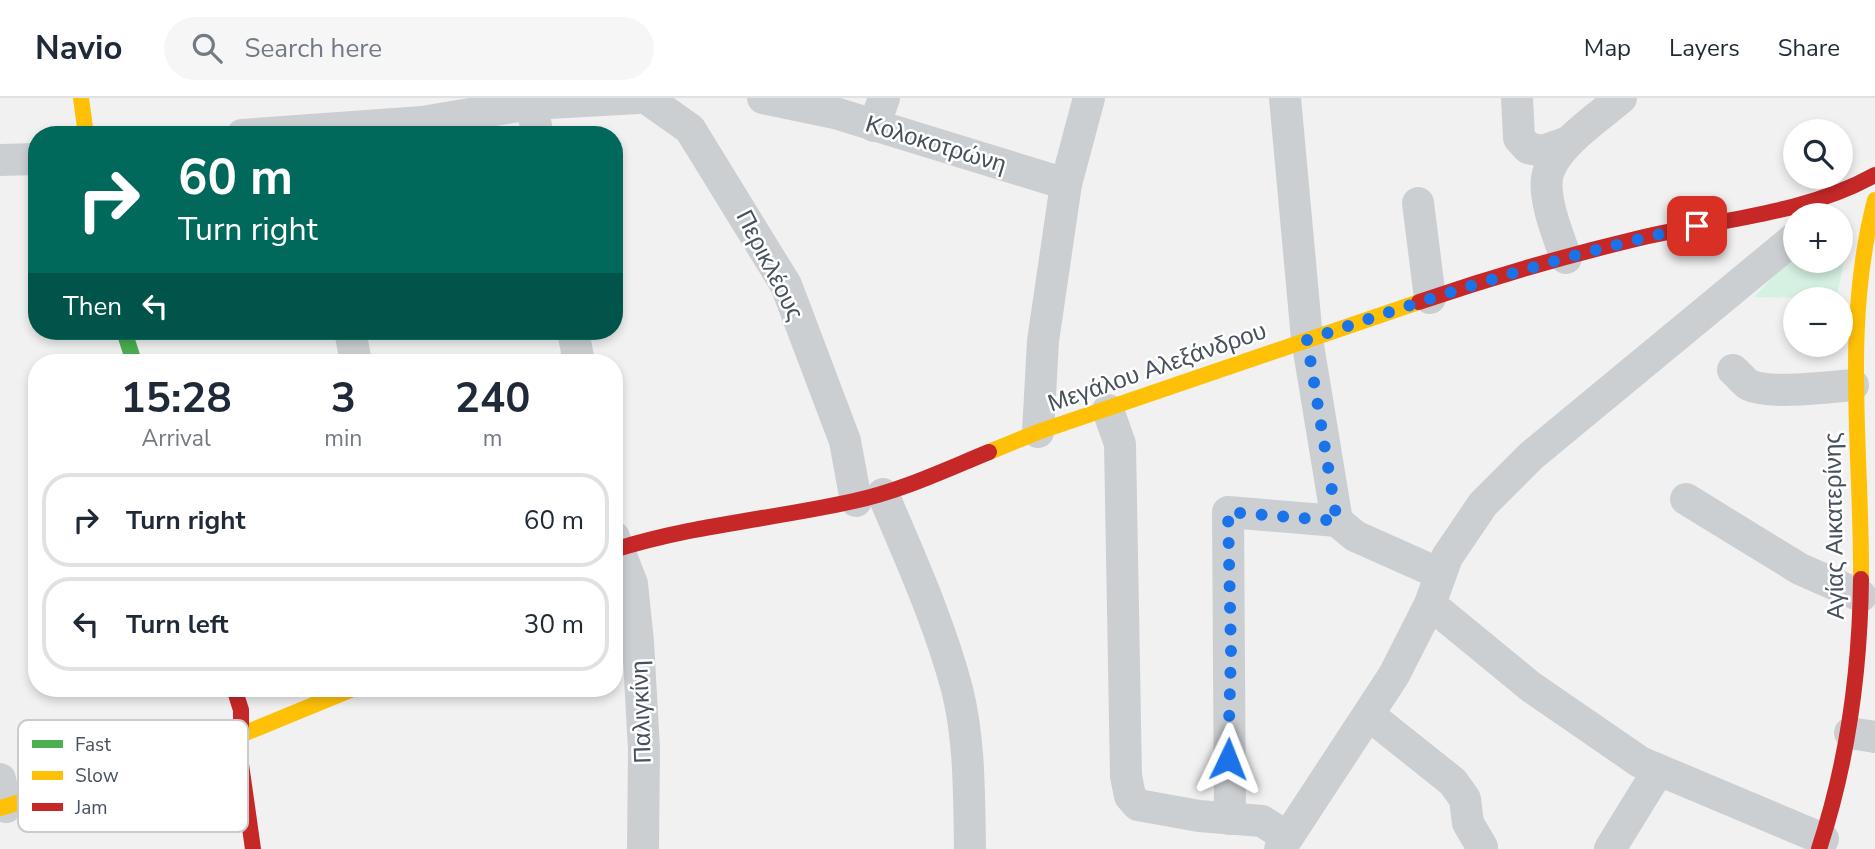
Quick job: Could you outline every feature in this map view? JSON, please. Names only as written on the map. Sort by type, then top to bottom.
[{"type":"street","points":[[81,98],[85,126]]},
{"type":"street","points":[[377,126],[422,122],[531,104],[638,98]]},
{"type":"street","name":"Περικλέους","points":[[646,98],[690,130],[786,285],[869,498],[936,620],[957,691],[967,745],[970,849]]},
{"type":"street","name":"Κολοκοτρώνη","points":[[764,98],[835,113],[879,112],[1066,184]]},
{"type":"street","points":[[1038,432],[1044,341],[1066,184],[1088,98]]},
{"type":"street","points":[[1285,98],[1307,340],[1337,521]]},
{"type":"street","points":[[1517,98],[1519,138],[1528,148],[1542,150],[1569,142]]},
{"type":"street","points":[[1566,258],[1549,198],[1547,177],[1569,142],[1621,98]]},
{"type":"street","points":[[531,104],[536,126]]},
{"type":"street","points":[[0,160],[28,159]]},
{"type":"street","name":"Μεγάλου Αλεξάνδρου","points":[[623,544],[869,498],[1038,432],[1430,298],[1643,237],[1804,204],[1844,191],[1875,175]]},
{"type":"street","points":[[1832,203],[1844,191]]},
{"type":"street","name":"Αγίας Αικατερίνης","points":[[1821,844],[1863,735],[1853,341],[1859,282],[1875,200]]},
{"type":"street","points":[[1418,204],[1430,298]]},
{"type":"street","points":[[1108,410],[1120,444],[1126,776],[1130,796],[1138,805],[1230,819],[1262,821],[1284,843],[1394,675],[1430,604],[1438,573],[1483,504],[1531,456],[1783,248]]},
{"type":"street","points":[[1733,370],[1750,385],[1770,388],[1804,390],[1853,385]]},
{"type":"street","points":[[1686,499],[1800,569],[1861,596]]},
{"type":"street","points":[[1230,819],[1228,512],[1337,521],[1355,536],[1438,573]]},
{"type":"street","name":"Παλιγκίνη","points":[[623,562],[632,584],[638,642],[644,749],[643,849]]},
{"type":"street","points":[[1430,604],[1541,695],[1606,740],[1658,771],[1741,803],[1821,844]]},
{"type":"street","points":[[236,697],[240,720]]},
{"type":"street","points":[[248,732],[333,697]]},
{"type":"street","points":[[1369,715],[1453,782],[1465,799],[1468,823],[1482,847]]},
{"type":"street","points":[[1610,849],[1658,771]]},
{"type":"street","points":[[248,814],[253,849]]},
{"type":"green space","points":[[1783,267],[1783,273],[1842,273],[1839,287],[1783,287],[1783,298],[1754,297]]},
{"type":"traffic: fast","points":[[127,340],[131,354]]},
{"type":"traffic: slow","points":[[81,98],[85,126]]},
{"type":"traffic: slow","points":[[1861,579],[1856,342],[1865,247],[1875,200]]},
{"type":"traffic: slow","points":[[989,452],[1038,432],[1419,302]]},
{"type":"traffic: slow","points":[[248,732],[333,697]]},
{"type":"traffic: slow","points":[[0,808],[18,803]]},
{"type":"traffic: jam","points":[[1419,302],[1502,275],[1617,244],[1792,207],[1820,199],[1875,175]]},
{"type":"traffic: jam","points":[[623,547],[673,534],[871,497],[923,480],[989,452]]},
{"type":"traffic: jam","points":[[1819,849],[1845,749],[1855,682],[1861,579]]},
{"type":"traffic: jam","points":[[237,697],[241,720]]},
{"type":"traffic: jam","points":[[248,814],[253,849]]},
{"type":"route","points":[[1228,759],[1231,652],[1228,512],[1337,521],[1315,403],[1307,340],[1430,298],[1566,258],[1643,237],[1697,226]]}]
